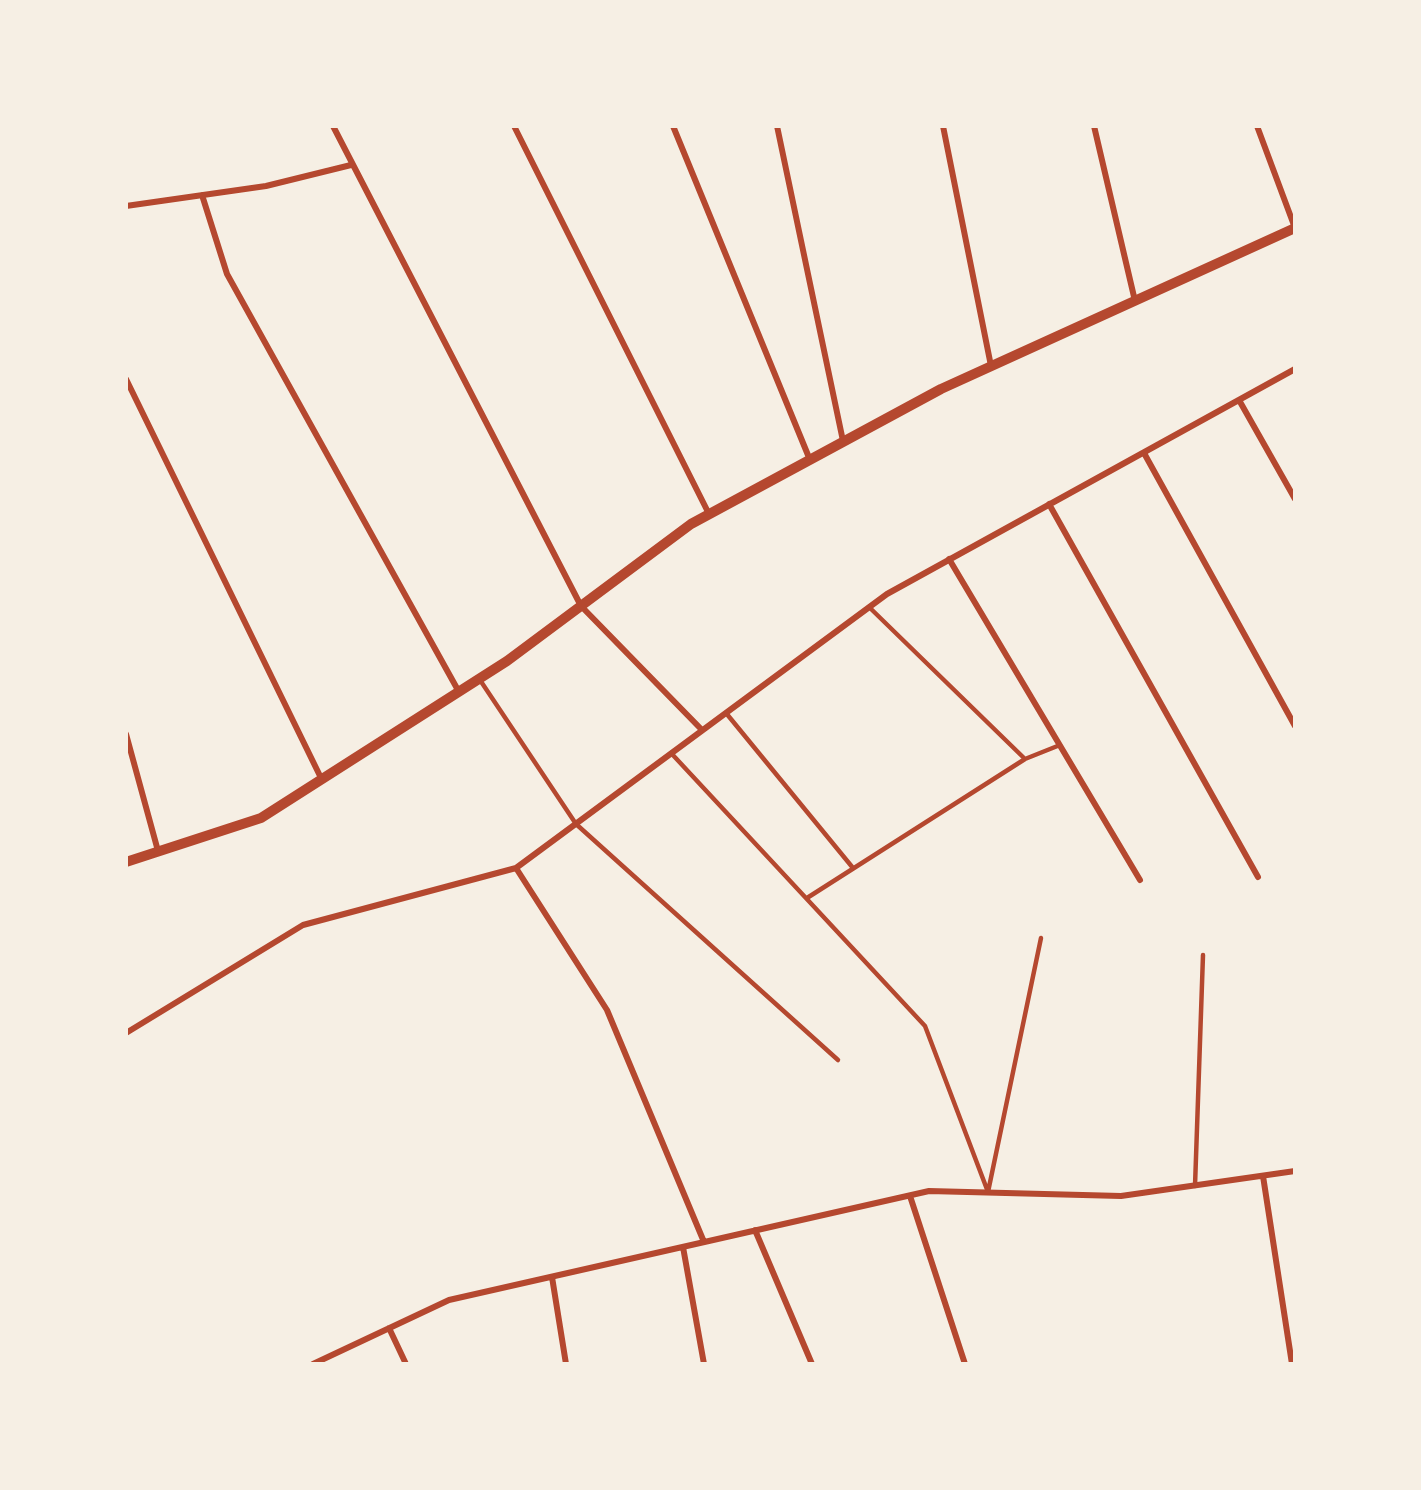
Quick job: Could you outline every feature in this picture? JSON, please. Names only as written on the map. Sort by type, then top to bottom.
[{"type":"street","points":[[333,126],[351,165],[581,606],[702,730]]},
{"type":"street","points":[[514,126],[709,514]]},
{"type":"street","points":[[673,126],[810,460]]},
{"type":"street","points":[[777,126],[843,441]]},
{"type":"street","points":[[943,126],[991,366]]},
{"type":"street","points":[[1095,126],[1135,301]]},
{"type":"street","points":[[126,862],[261,818],[480,679],[691,524],[843,441],[991,366],[1295,228],[1257,126]]},
{"type":"street","points":[[126,206],[266,186],[351,165]]},
{"type":"street","points":[[202,195],[227,274],[459,692]]},
{"type":"street","points":[[126,1033],[303,925],[516,868],[887,594],[1295,369]]},
{"type":"street","points":[[126,380],[322,780]]},
{"type":"street","points":[[1239,400],[1295,499]]},
{"type":"street","points":[[1143,453],[1295,726]]},
{"type":"street","points":[[1049,504],[1258,876]]},
{"type":"street","points":[[949,559],[1140,880]]},
{"type":"street","points":[[126,734],[158,851]]},
{"type":"street","points":[[516,868],[607,1010],[704,1242]]},
{"type":"street","points":[[313,1364],[448,1300],[929,1191],[1121,1196],[1295,1171]]},
{"type":"street","points":[[1263,1176],[1292,1364]]},
{"type":"street","points":[[910,1196],[965,1364]]},
{"type":"street","points":[[755,1230],[812,1364]]},
{"type":"street","points":[[683,1247],[704,1364]]},
{"type":"street","points":[[552,1277],[566,1364]]},
{"type":"street","points":[[389,1328],[406,1364]]},
{"type":"lane","points":[[869,607],[1025,759]]},
{"type":"lane","points":[[480,679],[576,824],[838,1060]]},
{"type":"lane","points":[[726,712],[853,868]]},
{"type":"lane","points":[[807,898],[1025,759],[1060,745]]},
{"type":"lane","points":[[671,753],[926,1026],[988,1192]]},
{"type":"lane","points":[[988,1192],[1041,939]]},
{"type":"lane","points":[[1195,1185],[1203,955]]}]
